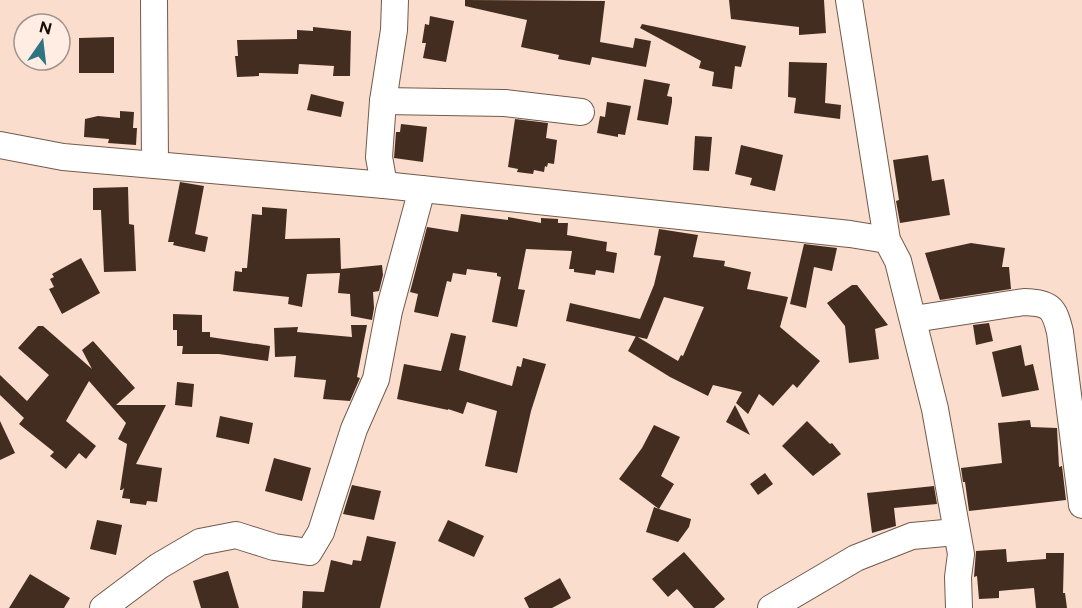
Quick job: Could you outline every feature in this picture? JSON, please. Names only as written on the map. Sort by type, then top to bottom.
[{"type":"street","points":[[154,0],[155,165]]},
{"type":"street","points":[[384,185],[379,157],[383,101],[394,30],[395,0]]},
{"type":"street","points":[[849,0],[887,240],[898,261],[935,409],[961,554],[958,577],[959,608]]},
{"type":"street","points":[[383,101],[505,103],[581,112]]},
{"type":"street","points":[[0,146],[63,157],[384,185],[887,240]]},
{"type":"street","points":[[102,608],[159,566],[200,543],[236,535],[274,548],[309,552],[321,532],[354,429],[376,379],[389,311],[422,189]]},
{"type":"street","points":[[914,319],[1024,302],[1041,302],[1056,313],[1082,505]]},
{"type":"street","points":[[771,608],[856,558],[912,536],[956,532]]},
{"type":"building","points":[[465,0],[605,1],[600,42],[633,48],[635,38],[651,41],[646,67],[592,57],[590,65],[558,59],[559,55],[521,47],[527,20],[465,6]]},
{"type":"building","points":[[729,0],[824,0],[826,33],[799,35],[799,27],[731,19]]},
{"type":"building","points":[[430,16],[454,21],[446,62],[423,58],[426,43],[422,43],[425,24],[429,25]]},
{"type":"building","points":[[642,24],[746,46],[741,67],[735,66],[732,89],[712,86],[714,72],[699,68],[701,61],[640,28]]},
{"type":"building","points":[[313,27],[351,31],[350,76],[333,76],[334,66],[299,64],[298,74],[259,73],[259,76],[237,77],[235,56],[238,56],[237,40],[297,39],[297,30],[313,31]]},
{"type":"building","points":[[114,37],[114,73],[79,73],[79,38]]},
{"type":"building","points":[[789,62],[827,63],[825,103],[841,105],[840,119],[794,113],[796,98],[788,97]]},
{"type":"building","points":[[644,79],[670,84],[667,96],[672,97],[672,102],[668,125],[637,120]]},
{"type":"building","points":[[311,94],[344,102],[341,117],[307,110]]},
{"type":"building","points":[[607,102],[631,106],[625,135],[618,134],[618,137],[597,133],[600,116],[605,117]]},
{"type":"building","points":[[120,111],[134,112],[133,128],[137,128],[136,145],[108,143],[109,139],[84,137],[85,119],[98,116],[120,118]]},
{"type":"building","points":[[515,119],[548,123],[546,138],[557,140],[554,164],[548,163],[544,172],[534,170],[533,174],[517,172],[518,169],[508,167]]},
{"type":"building","points":[[401,124],[427,127],[423,162],[394,158],[396,132],[400,132]]},
{"type":"building","points":[[695,136],[712,137],[709,171],[693,170]]},
{"type":"building","points":[[741,145],[783,155],[775,191],[750,185],[752,178],[735,174]]},
{"type":"building","points":[[928,155],[932,181],[944,179],[950,215],[900,223],[893,160]]},
{"type":"building","points":[[180,182],[204,186],[195,234],[208,237],[205,252],[168,242]]},
{"type":"building","points":[[128,187],[129,224],[134,225],[136,271],[104,272],[101,210],[93,210],[93,188]]},
{"type":"building","points":[[262,207],[287,209],[285,239],[340,238],[341,269],[382,265],[383,275],[379,291],[373,292],[372,320],[351,316],[350,294],[338,293],[340,273],[307,274],[302,307],[288,304],[289,297],[233,291],[235,271],[242,272],[242,268],[247,268],[252,214],[262,215]]},
{"type":"building","points":[[461,214],[508,220],[508,217],[541,223],[541,218],[558,219],[558,223],[568,223],[567,235],[607,242],[606,251],[617,253],[614,273],[596,270],[595,275],[574,272],[574,269],[569,269],[572,251],[526,249],[518,289],[525,290],[517,327],[492,322],[501,277],[497,276],[497,273],[467,269],[466,275],[453,273],[451,282],[447,281],[438,317],[414,312],[418,294],[410,292],[427,227],[458,232]]},
{"type":"building","points":[[659,229],[698,235],[693,257],[725,261],[724,266],[751,272],[747,289],[788,297],[780,327],[820,361],[797,388],[793,384],[773,406],[759,394],[748,414],[736,403],[742,392],[713,385],[708,396],[670,377],[628,351],[636,336],[566,321],[570,303],[640,319],[654,285],[661,256],[654,255]],"holes":[[[664,297],[704,307],[683,356],[681,355],[678,361],[637,337],[647,339]]]},
{"type":"building","points":[[971,243],[1005,248],[1002,267],[1009,267],[1011,289],[940,300],[925,253]]},
{"type":"building","points":[[804,244],[837,248],[832,271],[814,267],[806,308],[790,304]]},
{"type":"building","points":[[81,258],[100,293],[62,314],[49,289],[54,287],[50,279],[54,277],[52,274]]},
{"type":"building","points":[[852,285],[857,285],[888,325],[875,329],[879,359],[849,363],[845,326],[827,303]]},
{"type":"building","points":[[173,314],[202,315],[202,332],[210,332],[210,337],[270,346],[268,361],[219,354],[182,354],[183,346],[177,346],[177,330],[173,330]]},
{"type":"building","points":[[989,323],[993,341],[976,345],[973,325]]},
{"type":"building","points":[[351,325],[367,325],[357,377],[360,378],[350,401],[323,399],[326,380],[294,377],[296,356],[275,357],[274,328],[298,327],[297,332],[352,337]]},
{"type":"building","points":[[38,326],[43,326],[92,369],[82,350],[93,341],[135,388],[116,405],[166,405],[136,464],[162,468],[157,502],[147,501],[146,505],[130,503],[130,499],[122,498],[124,488],[120,490],[127,444],[118,439],[126,423],[89,381],[66,421],[96,446],[86,459],[79,453],[66,469],[50,456],[54,452],[19,424],[24,418],[0,395],[0,375],[27,401],[49,375],[18,348]]},
{"type":"building","points":[[451,333],[466,336],[459,370],[512,386],[517,366],[521,367],[523,358],[546,364],[531,411],[517,473],[485,466],[497,411],[467,402],[463,414],[397,399],[404,364],[441,371]]},
{"type":"building","points":[[1021,345],[1025,366],[1033,364],[1039,390],[1002,397],[992,352]]},
{"type":"building","points":[[177,382],[194,384],[192,407],[175,405]]},
{"type":"building","points":[[735,405],[750,435],[726,422]]},
{"type":"building","points":[[220,416],[253,423],[249,444],[216,437]]},
{"type":"building","points":[[1030,420],[1031,427],[1057,428],[1059,467],[1062,466],[1066,500],[969,511],[961,468],[1002,463],[998,423]]},
{"type":"building","points":[[0,421],[15,453],[0,460]]},
{"type":"building","points":[[807,421],[841,454],[813,476],[782,446]]},
{"type":"building","points":[[654,425],[680,437],[661,476],[674,484],[659,509],[619,479],[642,448]]},
{"type":"building","points":[[274,458],[311,468],[302,501],[265,491]]},
{"type":"building","points":[[765,473],[773,484],[758,495],[750,484]]},
{"type":"building","points":[[352,485],[381,491],[374,520],[343,514]]},
{"type":"building","points":[[934,486],[937,504],[894,508],[896,526],[872,533],[867,493]]},
{"type":"building","points":[[654,507],[691,519],[689,527],[678,542],[646,532]]},
{"type":"building","points":[[97,520],[122,525],[116,555],[90,549]]},
{"type":"building","points":[[448,520],[484,536],[474,557],[438,541]]},
{"type":"building","points":[[367,536],[396,542],[380,608],[302,608],[303,591],[324,592],[331,560],[352,565],[353,560],[361,561]]},
{"type":"building","points":[[1006,549],[1007,562],[1046,559],[1046,553],[1064,553],[1063,593],[1065,593],[1067,608],[1036,608],[1034,588],[999,591],[999,598],[979,599],[977,576],[974,577],[976,551]]},
{"type":"building","points":[[684,552],[725,599],[714,608],[694,608],[677,589],[668,597],[652,579]]},
{"type":"building","points":[[228,571],[239,608],[201,608],[193,581]]},
{"type":"building","points":[[30,574],[70,598],[64,608],[9,608]]},
{"type":"building","points":[[560,578],[571,598],[552,608],[529,608],[524,598]]}]
